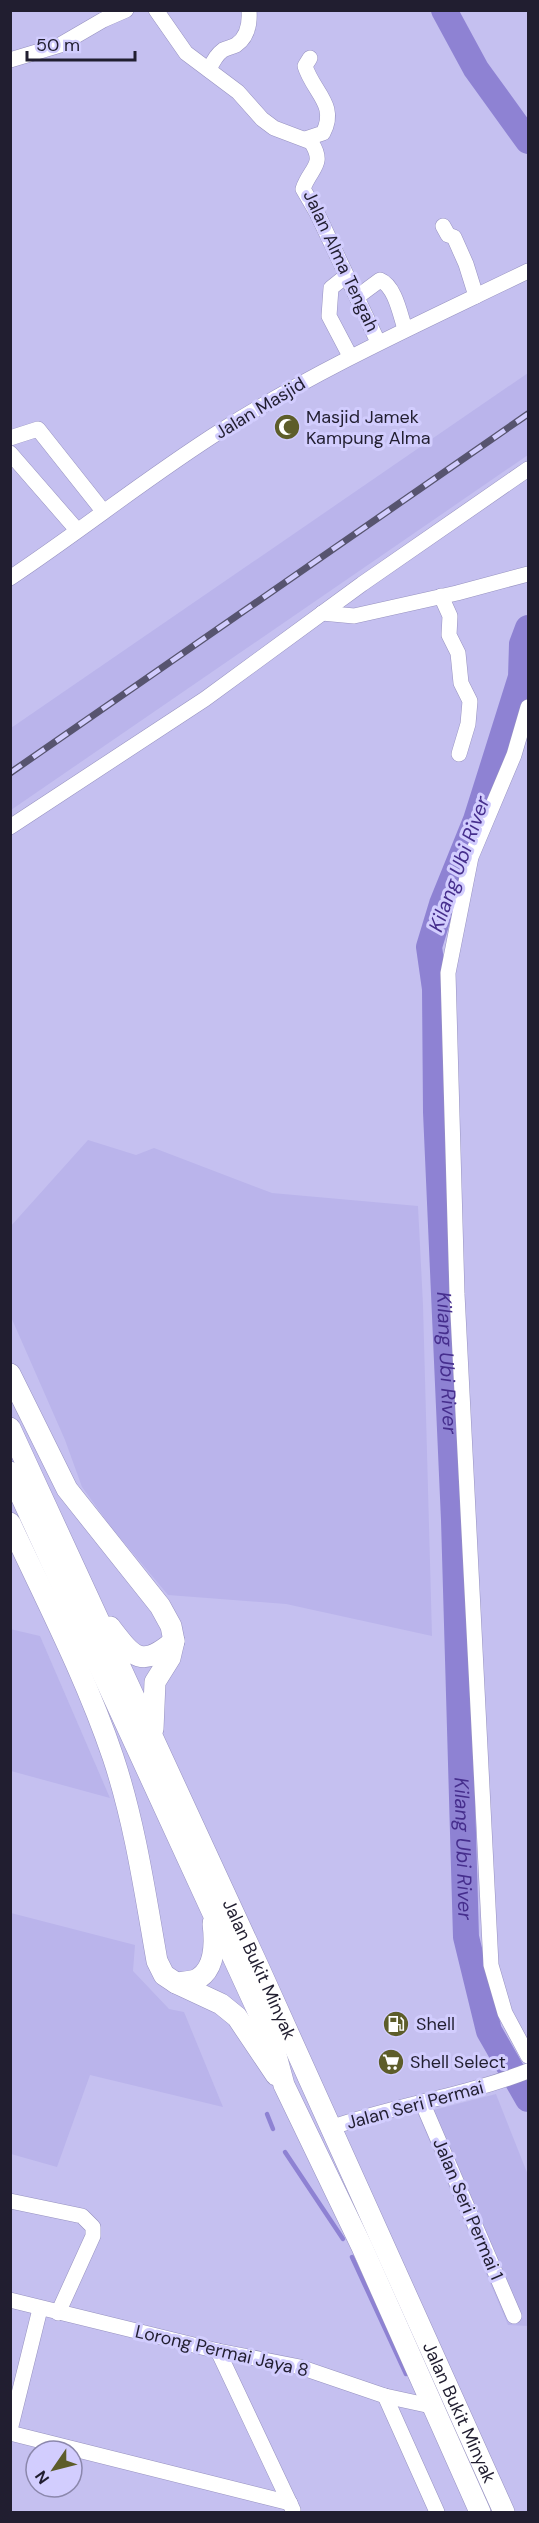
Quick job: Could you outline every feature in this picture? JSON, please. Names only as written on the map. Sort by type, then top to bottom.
[{"type":"main road","points":[[10,1374],[67,1489],[160,1606],[171,1626],[174,1641],[170,1658],[155,1682],[153,1735]]},
{"type":"main road","name":"Jalan Bukit Minyak","points":[[10,1428],[213,1916],[273,2044],[284,2085],[362,2247],[480,2512]]},
{"type":"main road","name":"Jalan Bukit Minyak","points":[[10,1472],[153,1735],[504,2512]]},
{"type":"main road","points":[[10,1523],[81,1678],[112,1756],[137,1847],[157,1961],[164,1975],[221,2004],[237,2017],[284,2085]]},
{"type":"main road","points":[[83,1607],[132,1652],[143,1658],[152,1657],[174,1641]]},
{"type":"main road","points":[[176,1983],[199,1978],[207,1969],[213,1955],[215,1938],[213,1916]]},
{"type":"street","points":[[10,60],[60,45],[103,20],[126,10]]},
{"type":"street","points":[[156,10],[186,53],[238,92],[262,119],[274,128],[305,139],[323,133],[329,113],[326,104],[309,78],[305,66],[310,58]]},
{"type":"street","points":[[208,70],[214,58],[223,50],[238,44],[250,22],[249,10]]},
{"type":"street","name":"Jalan Alma Tengah","points":[[305,139],[311,142],[318,156],[316,168],[307,177],[303,189],[317,213],[378,342]]},
{"type":"street","points":[[443,226],[448,236],[454,237],[476,296]]},
{"type":"street","name":"Jalan Masjid","points":[[12,575],[224,429],[350,356],[528,271]]},
{"type":"street","points":[[346,276],[331,288],[328,310],[350,356]]},
{"type":"street","points":[[357,297],[380,280],[384,281],[389,287],[405,329]]},
{"type":"street","points":[[10,438],[38,429],[103,511]]},
{"type":"street","points":[[10,453],[77,530]]},
{"type":"street","points":[[10,827],[205,699],[322,613],[528,469]]},
{"type":"street","points":[[322,613],[354,616],[528,574]]},
{"type":"street","points":[[441,596],[450,616],[449,635],[458,653],[461,683],[470,701],[468,724],[459,754]]},
{"type":"street","points":[[528,707],[514,755],[471,857],[448,973],[457,1294],[490,1965],[506,2013],[528,2056]]},
{"type":"street","name":"Jalan Seri Permai","points":[[330,2128],[358,2118],[500,2082],[528,2071]]},
{"type":"street","name":"Jalan Seri Permai 1","points":[[422,2102],[514,2316]]},
{"type":"street","points":[[10,2201],[82,2216],[93,2227],[93,2236],[58,2313]]},
{"type":"street","name":"Lorong Permai Jaya 8","points":[[10,2300],[219,2351],[300,2367],[385,2396],[431,2406]]},
{"type":"street","points":[[40,2308],[10,2431],[292,2508]]},
{"type":"street","points":[[219,2351],[292,2508]]},
{"type":"street","points":[[385,2396],[437,2512]]},
{"type":"shaded area","points":[[528,373],[528,455],[11,810],[11,728]]},
{"type":"shaded area","points":[[88,1140],[136,1155],[154,1148],[272,1193],[418,1206],[432,1636],[286,1604],[168,1595],[111,1527],[82,1487],[65,1440],[11,1317],[10,1227]]},
{"type":"shaded area","points":[[10,1629],[40,1636],[110,1798],[11,1771]]},
{"type":"shaded area","points":[[11,1913],[135,1945],[133,1971],[169,2009],[184,2012],[223,2107],[90,2075],[57,2167],[11,2154]]},
{"type":"shaded area","points":[[496,2094],[528,2175],[528,2326],[508,2325],[418,2114]]},
{"type":"waterway","points":[[444,10],[476,69],[528,141]]},
{"type":"waterway","name":"Kilang Ubi River","points":[[528,628],[522,644],[521,677],[476,820],[442,904],[429,947],[435,989],[436,1112],[454,1520],[466,1937],[489,2031],[528,2099]]},
{"type":"waterway","points":[[267,2114],[273,2129]]},
{"type":"waterway","points":[[285,2152],[343,2239]]},
{"type":"waterway","points":[[352,2257],[406,2374]]},
{"type":"railway","points":[[10,773],[528,414]]},
{"type":"place","name":"Masjid Jamek Kampung Alma","points":[[287,427]]},
{"type":"place","name":"Shell","points":[[396,2024]]},
{"type":"place","name":"Shell Select","points":[[391,2062]]}]
